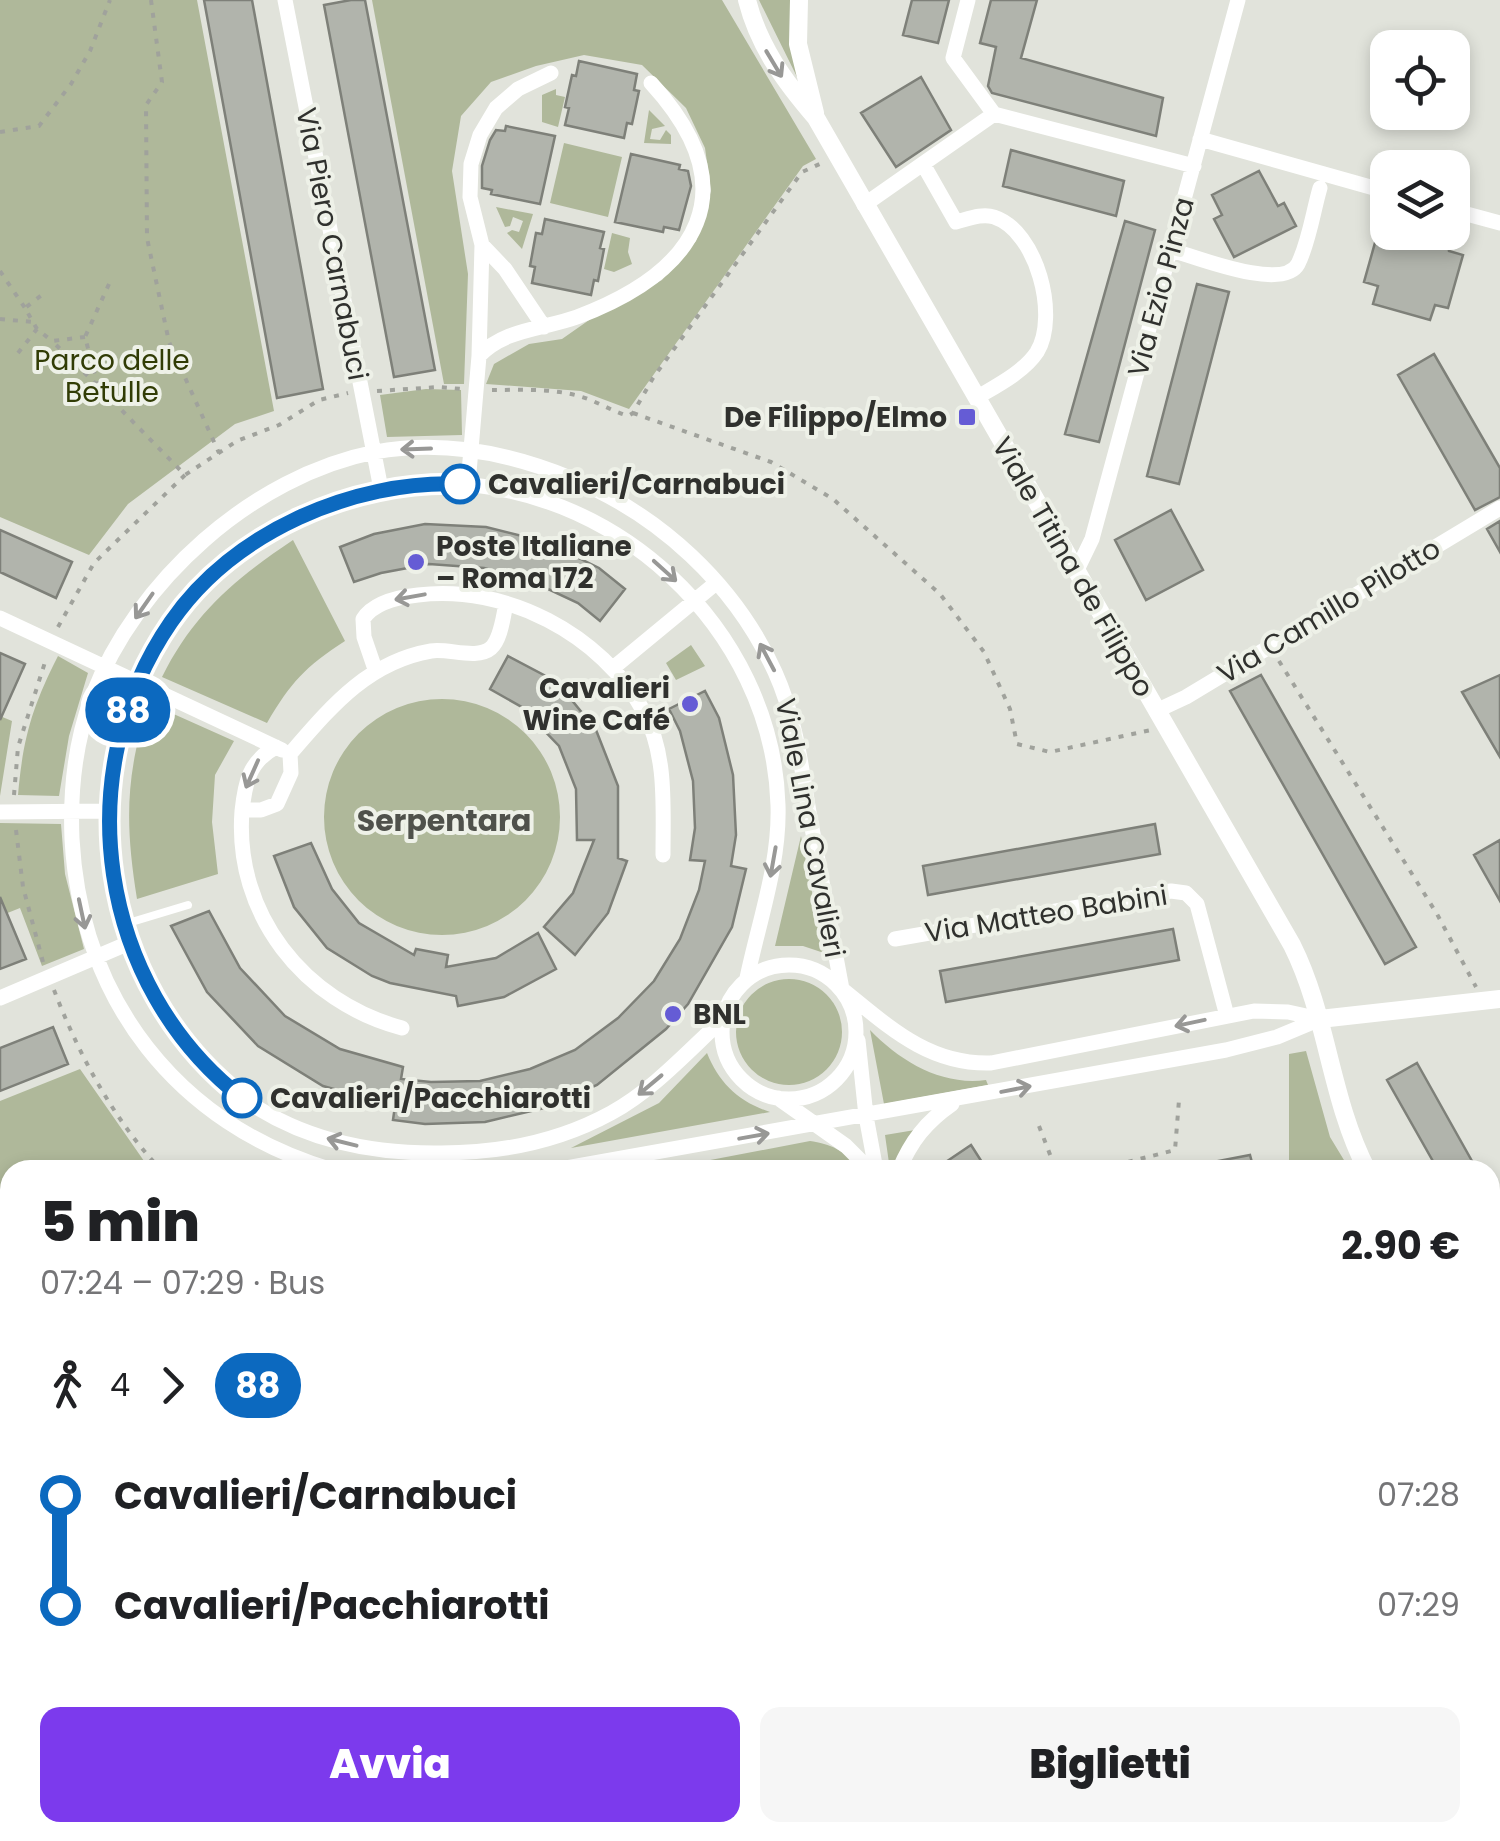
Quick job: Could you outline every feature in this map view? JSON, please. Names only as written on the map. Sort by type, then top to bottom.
[{"type":"street","name":"Via Piero Carnabuci","points":[[284,0],[381,488]]},
{"type":"street","name":"Viale Titina de Filippo","points":[[747,0],[774,65],[816,118],[1292,945],[1320,1019],[1341,1108],[1363,1160]]},
{"type":"street","name":"Viale Titina de Filippo","points":[[799,0],[798,44],[816,118]]},
{"type":"street","points":[[968,0],[953,58],[994,114],[1194,166]]},
{"type":"street","name":"Via Ezio Pinza","points":[[1076,572],[1092,539],[1238,0]]},
{"type":"street","points":[[468,484],[479,356],[482,245],[469,186],[471,164],[480,134],[504,100],[551,74]]},
{"type":"street","points":[[479,356],[499,340],[588,312],[654,278],[672,262],[692,234],[702,189],[695,144],[675,110],[651,83]]},
{"type":"street","points":[[864,206],[994,114]]},
{"type":"street","points":[[1200,139],[1370,187]]},
{"type":"street","points":[[923,164],[956,222],[985,216],[996,218],[1013,230],[1035,266],[1046,298],[1046,327],[1035,354],[1024,366],[976,398]]},
{"type":"street","points":[[1171,250],[1266,276],[1285,276],[1298,266],[1320,188]]},
{"type":"street","points":[[1470,215],[1500,223]]},
{"type":"street","points":[[482,245],[506,269],[544,327]]},
{"type":"street","name":"Viale Lina Cavalieri","points":[[306,1160],[265,1144],[202,1103],[165,1069],[116,1003],[80,908],[72,811],[82,732],[94,692],[131,624],[164,578],[211,533],[287,486],[327,467],[374,452],[472,450],[541,467],[620,501],[670,536],[716,583],[768,657],[791,715],[842,990],[918,1048],[978,1064],[1227,1016],[1274,1010],[1320,1019]]},
{"type":"street","name":"Viale Lina Cavalieri","points":[[722,1020],[654,1084],[619,1108],[568,1133],[528,1145],[468,1153],[406,1153],[343,1143],[285,1123],[242,1098],[204,1065],[160,1010],[129,943],[113,867],[110,811],[119,740],[138,683],[171,622],[225,566],[298,518],[381,488],[468,484],[535,498],[588,518],[638,548],[694,600],[724,638],[761,709],[774,759],[778,831],[747,978]]},
{"type":"street","name":"Via Camillo Pilotto","points":[[1161,719],[1270,646],[1500,508]]},
{"type":"street","points":[[613,668],[716,583]]},
{"type":"street","points":[[376,672],[362,626],[367,613],[379,605],[410,596],[476,596],[506,604],[565,630],[613,668],[645,714],[657,749],[662,784],[663,855]]},
{"type":"street","points":[[402,1028],[374,1019],[331,996],[285,955],[263,920],[242,848],[242,810],[249,772],[262,756],[283,750],[345,692],[376,672],[435,650],[472,653],[490,649],[506,604]]},
{"type":"street","points":[[0,618],[283,750],[290,773],[277,804],[260,810],[242,810]]},
{"type":"street","points":[[0,812],[110,811]]},
{"type":"street","name":"Via Matteo Babini","points":[[895,939],[1182,892],[1196,904],[1227,1016]]},
{"type":"street","points":[[0,998],[129,943]]},
{"type":"street","points":[[862,1160],[778,1098],[753,1089],[733,1071],[722,1046],[722,1020],[731,996],[747,978],[770,966],[797,964],[822,972],[842,990],[855,1020],[872,1160]]},
{"type":"street","points":[[653,1160],[1258,1043],[1320,1019],[1491,999]]},
{"type":"street","points":[[778,1098],[804,1098],[837,1079],[851,1058],[855,1020]]},
{"type":"street","points":[[904,1160],[922,1129],[960,1099]]},
{"type":"street","points":[[265,1144],[285,1123]]},
{"type":"lane","points":[[124,924],[188,904]]},
{"type":"path","points":[[0,132],[39,126],[90,51],[110,0]]},
{"type":"path","points":[[151,0],[162,82],[146,106],[147,238],[169,342],[218,453]]},
{"type":"path","points":[[476,390],[581,396],[628,416],[633,413],[653,378],[802,172],[809,166],[838,159]]},
{"type":"path","points":[[0,271],[37,330],[185,476],[237,441],[278,425]]},
{"type":"path","points":[[98,386],[85,337],[109,284]]},
{"type":"path","points":[[25,308],[42,294]]},
{"type":"path","points":[[0,319],[33,322]]},
{"type":"path","points":[[18,353],[37,330]]},
{"type":"path","points":[[52,341],[85,337]]},
{"type":"path","points":[[633,413],[771,462],[833,499],[940,594],[984,652],[1010,709],[1017,744],[1050,752],[1161,719]]},
{"type":"path","points":[[1270,646],[1491,999]]},
{"type":"path","points":[[1136,1160],[1175,1150],[1179,1100]]},
{"type":"path","points":[[1039,1126],[1052,1160]]},
{"type":"green space","name":"Parco delle Betulle","points":[[0,0],[197,0],[274,411],[235,424],[128,504],[89,555],[0,517]]},
{"type":"green space","points":[[372,0],[722,0],[816,159],[803,166],[629,409],[581,391],[486,384],[494,364],[529,344],[562,339],[602,311],[662,280],[696,241],[711,191],[705,148],[686,108],[642,65],[584,55],[491,82],[461,116],[452,171],[468,274],[464,384],[444,384]]},
{"type":"green space","points":[[759,0],[794,0],[799,81]]},
{"type":"green space","points":[[556,89],[556,95],[565,97],[558,127],[542,122],[542,95]]},
{"type":"green space","points":[[649,110],[665,126],[652,129],[650,139],[660,140],[666,130],[671,135],[671,144],[644,143]]},
{"type":"green space","points":[[564,143],[622,157],[608,217],[550,203]]},
{"type":"green space","points":[[496,207],[533,214],[522,249],[507,233],[519,232],[523,221],[513,217],[510,226],[505,227]]},
{"type":"green space","points":[[612,233],[630,238],[628,252],[632,264],[614,272],[604,269]]},
{"type":"green space","points":[[426,389],[461,390],[462,435],[387,437],[380,395]]},
{"type":"green space","points":[[293,540],[345,641],[300,676],[267,723],[162,677],[188,634],[218,599]]},
{"type":"green space","points":[[691,645],[705,666],[676,680],[666,663]]},
{"type":"green space","points":[[58,656],[88,673],[69,736],[59,796],[18,795],[30,723]]},
{"type":"green space","points":[[442,699],[487,708],[526,733],[551,772],[560,817],[551,862],[526,901],[487,926],[442,935],[397,926],[358,901],[333,862],[324,817],[333,772],[358,733],[397,708]]},
{"type":"green space","points":[[149,703],[234,741],[215,775],[212,822],[218,874],[137,899],[130,847],[131,777]]},
{"type":"green space","points":[[0,716],[12,721],[0,796]]},
{"type":"green space","points":[[0,823],[61,824],[65,874],[84,949],[42,966],[20,908],[0,916]]},
{"type":"green space","points":[[801,836],[824,953],[803,946],[775,946]]},
{"type":"green space","points":[[789,979],[809,983],[826,995],[838,1012],[842,1032],[838,1052],[826,1069],[809,1081],[789,1085],[769,1081],[752,1069],[740,1052],[736,1032],[740,1012],[752,995],[769,983]]},
{"type":"green space","points":[[870,1030],[894,1052],[922,1069],[953,1079],[986,1080],[988,1085],[884,1104]]},
{"type":"green space","points":[[1306,1051],[1330,1137],[1344,1160],[1289,1160],[1289,1054]]},
{"type":"green space","points":[[707,1053],[731,1090],[770,1112],[571,1148],[659,1103]]},
{"type":"green space","points":[[80,1069],[143,1160],[0,1160],[0,1101]]},
{"type":"green space","points":[[915,1130],[898,1160],[889,1160],[885,1135]]},
{"type":"green space","points":[[810,1141],[837,1149],[850,1160],[710,1160]]},
{"type":"building","points":[[204,0],[252,0],[323,389],[277,398]]},
{"type":"building","points":[[365,0],[435,370],[394,377],[324,5]]},
{"type":"building","points":[[912,0],[949,0],[938,43],[903,35]]},
{"type":"building","points":[[991,0],[1037,0],[1021,58],[1163,98],[1156,136],[992,93],[988,86],[996,47],[980,43]]},
{"type":"building","points":[[579,61],[637,74],[634,90],[639,91],[632,124],[627,123],[624,138],[565,125],[572,75],[576,76]]},
{"type":"building","points":[[921,77],[951,130],[896,167],[861,113]]},
{"type":"building","points":[[506,126],[555,136],[540,204],[491,194],[492,190],[482,188],[482,166],[490,140],[496,130],[505,131]]},
{"type":"building","points":[[1011,150],[1124,181],[1116,216],[1003,186]]},
{"type":"building","points":[[631,154],[680,165],[679,169],[688,171],[691,186],[679,230],[664,227],[663,232],[615,222]]},
{"type":"building","points":[[1259,171],[1278,206],[1284,203],[1296,226],[1234,257],[1214,219],[1222,215],[1212,195]]},
{"type":"building","points":[[545,219],[604,232],[598,281],[594,280],[591,295],[532,283],[535,267],[530,266],[536,233],[542,234]]},
{"type":"building","points":[[1125,221],[1155,230],[1099,442],[1065,434]]},
{"type":"building","points":[[1373,250],[1449,250],[1463,255],[1448,308],[1435,305],[1430,320],[1373,304],[1378,286],[1364,282]]},
{"type":"building","points":[[1197,284],[1229,292],[1179,484],[1147,476]]},
{"type":"building","points":[[1434,354],[1500,468],[1500,497],[1475,510],[1398,375]]},
{"type":"building","points":[[1171,510],[1203,570],[1146,600],[1115,540]]},
{"type":"building","points":[[1500,521],[1500,552],[1487,529]]},
{"type":"building","points":[[425,524],[486,527],[546,542],[599,568],[625,589],[600,621],[578,603],[531,581],[484,568],[429,564],[354,582],[340,547],[374,534]]},
{"type":"building","points":[[0,530],[72,562],[56,598],[0,572]]},
{"type":"building","points":[[0,653],[25,664],[0,720]]},
{"type":"building","points":[[508,656],[557,682],[596,730],[618,786],[618,858],[627,861],[608,913],[575,955],[544,927],[573,893],[594,840],[577,840],[576,789],[559,746],[535,721],[541,718],[490,689]]},
{"type":"building","points":[[1261,675],[1416,947],[1385,964],[1230,691]]},
{"type":"building","points":[[1500,675],[1500,757],[1462,692]]},
{"type":"building","points":[[705,691],[719,718],[733,775],[736,835],[731,866],[746,869],[732,927],[688,1004],[666,1029],[597,1085],[544,1108],[485,1122],[425,1124],[393,1120],[395,1106],[323,1086],[258,1046],[207,992],[171,926],[209,911],[240,968],[285,1016],[340,1049],[403,1067],[401,1079],[480,1081],[530,1069],[575,1050],[618,1018],[654,981],[680,939],[699,890],[705,861],[690,860],[695,828],[693,781],[680,731],[669,709]]},
{"type":"building","points":[[1155,824],[1160,854],[928,895],[923,866]]},
{"type":"building","points":[[1500,840],[1500,901],[1474,855]]},
{"type":"building","points":[[311,843],[332,889],[359,923],[414,955],[416,949],[448,955],[446,967],[496,958],[538,933],[556,969],[504,997],[458,1006],[456,996],[372,976],[327,948],[294,907],[274,856]]},
{"type":"building","points":[[0,897],[26,959],[0,969]]},
{"type":"building","points":[[1173,929],[1179,960],[946,1002],[940,971]]},
{"type":"building","points":[[53,1027],[68,1064],[0,1091],[0,1048]]},
{"type":"building","points":[[1417,1063],[1471,1160],[1432,1160],[1387,1080]]},
{"type":"building","points":[[971,1145],[981,1160],[949,1160]]},
{"type":"building","points":[[1250,1155],[1251,1160],[1224,1160]]},
{"type":"bus line","name":"88","points":[[242,1098],[178,1036],[151,994],[126,934],[113,867],[110,811],[119,740],[130,704],[142,672],[184,605],[216,574],[275,531],[331,503],[381,488],[460,484]]},
{"type":"place","name":"De Filippo/Elmo","points":[[967,417]]},
{"type":"place","name":"Cavalieri/Carnabuci","points":[[460,484]]},
{"type":"place","name":"Poste Italiane – Roma 172","points":[[416,562]]},
{"type":"place","name":"Cavalieri Wine Café","points":[[690,704]]},
{"type":"place","name":"BNL","points":[[673,1014]]},
{"type":"place","name":"Cavalieri/Pacchiarotti","points":[[242,1098]]},
{"type":"district","name":"Serpentara","points":[[444,820]]}]
